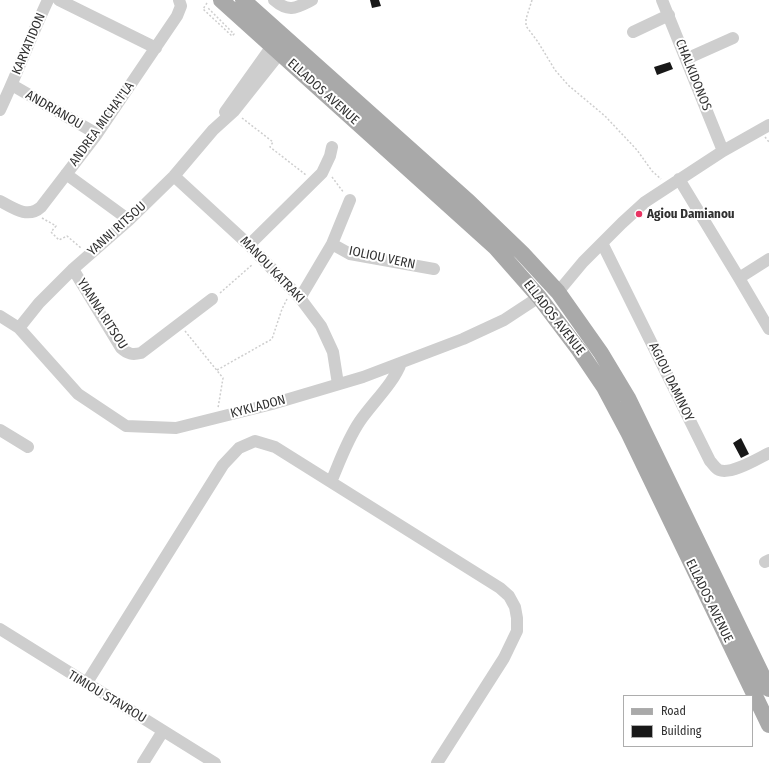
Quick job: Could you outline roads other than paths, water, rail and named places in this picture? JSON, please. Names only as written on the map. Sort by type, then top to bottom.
[{"type":"main road","name":"ELLADOS AVENUE","points":[[243,0],[280,44],[401,152],[495,247],[539,297],[580,350],[629,434],[769,725]]},
{"type":"main road","name":"ELLADOS AVENUE","points":[[214,1],[280,44]]},
{"type":"main road","name":"ELLADOS AVENUE","points":[[401,152],[469,202],[522,253],[558,292],[601,353],[628,398],[769,688]]},
{"type":"street","name":"KARYATIDON","points":[[0,110],[12,85],[30,38],[48,0]]},
{"type":"street","points":[[59,0],[156,48]]},
{"type":"street","name":"ANDREA MICHA'I'LA","points":[[0,201],[19,211],[32,212],[41,206],[97,134],[156,48],[177,16],[181,6],[179,0]]},
{"type":"street","points":[[278,3],[287,8],[296,8],[312,0]]},
{"type":"street","name":"CHALKIDONOS","points":[[662,0],[723,151]]},
{"type":"street","points":[[633,32],[668,15]]},
{"type":"street","points":[[686,60],[733,38]]},
{"type":"street","name":"YANNI RITSOU","points":[[19,328],[39,303],[73,269],[128,220],[174,176],[214,130],[234,111],[280,44]]},
{"type":"street","name":"YANNI RITSOU","points":[[214,130],[229,105],[280,44]]},
{"type":"street","name":"ANDRIANOU","points":[[12,85],[97,134]]},
{"type":"street","points":[[558,292],[583,262],[645,202],[723,151],[769,125]]},
{"type":"street","points":[[249,245],[322,173],[332,147]]},
{"type":"street","points":[[66,174],[128,220]]},
{"type":"street","name":"MANOU KATRAKI","points":[[174,176],[249,245],[296,294],[321,326],[333,352],[338,384]]},
{"type":"street","points":[[674,182],[739,278],[769,330]]},
{"type":"street","name":"IOLIOU VERN","points":[[296,294],[332,244],[350,200]]},
{"type":"street","name":"AGIOU DAMINOY","points":[[602,243],[710,461],[716,469],[727,471],[737,469],[769,453]]},
{"type":"street","name":"IOLIOU VERN","points":[[332,244],[350,254],[434,269]]},
{"type":"street","points":[[739,278],[769,260]]},
{"type":"street","name":"YIANNA RITSOU","points":[[73,269],[121,348],[126,353],[141,353],[212,299]]},
{"type":"street","name":"KYKLADON","points":[[0,316],[19,328],[78,394],[126,426],[176,428],[272,404],[363,377],[463,339],[504,320],[539,297]]},
{"type":"street","points":[[331,482],[347,441],[396,374],[401,363]]},
{"type":"street","points":[[0,430],[28,447]]},
{"type":"street","points":[[86,684],[223,465],[238,448],[255,441],[275,447],[500,588],[509,596],[515,607],[517,631],[504,658],[437,763]]},
{"type":"street","name":"TIMIOU STAVROU","points":[[0,629],[215,763]]},
{"type":"street","points":[[143,763],[163,731]]},
{"type":"place","name":"Agiou Damianou","points":[[639,214]]}]
